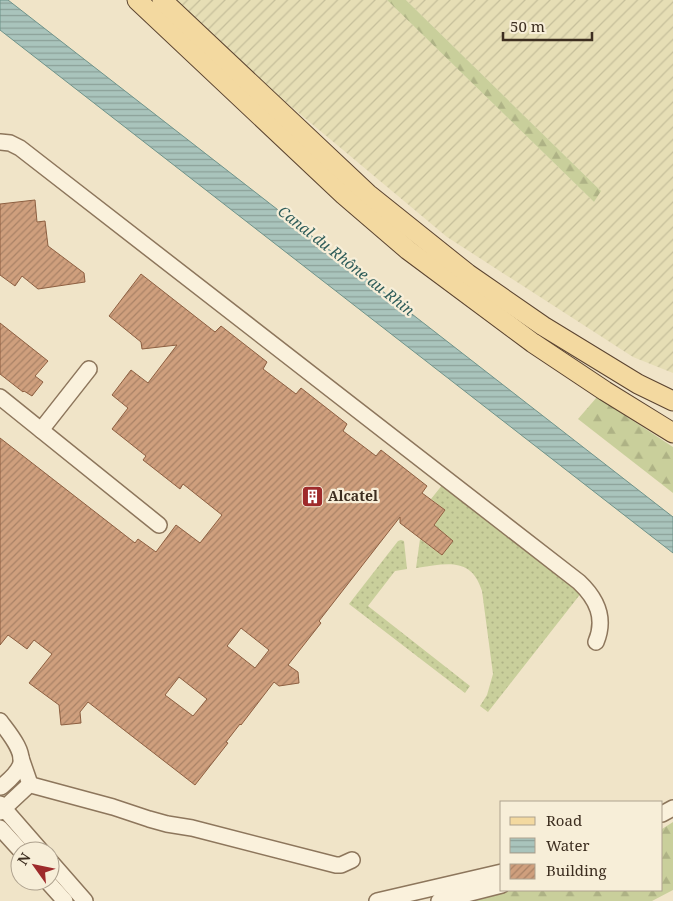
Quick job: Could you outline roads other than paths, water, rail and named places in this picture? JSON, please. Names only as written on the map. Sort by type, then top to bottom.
[{"type":"main road","points":[[137,0],[344,195],[408,250],[533,343],[673,433]]},
{"type":"main road","points":[[162,0],[368,194],[468,274],[544,326],[638,384],[673,401]]},
{"type":"street","points":[[0,142],[10,143],[20,148],[579,582],[590,592],[598,609],[600,628],[596,642]]},
{"type":"street","points":[[41,430],[90,369]]},
{"type":"street","points":[[0,397],[160,525]]},
{"type":"street","points":[[0,721],[21,753],[30,784]]},
{"type":"street","points":[[1,787],[19,768],[22,758]]},
{"type":"street","points":[[30,784],[1,808],[32,841]]},
{"type":"street","points":[[30,784],[167,824],[192,828],[336,865],[352,860]]},
{"type":"street","points":[[0,828],[12,841]]},
{"type":"street","points":[[377,901],[500,872]]},
{"type":"street","points":[[60,873],[85,901]]},
{"type":"street","points":[[439,901],[500,886]]},
{"type":"street","points":[[56,891],[65,901]]},
{"type":"water","points":[[0,0],[8,0],[673,517],[673,553],[0,30]]},
{"type":"place","name":"Alcatel","points":[[312,496]]},
{"type":"water label","name":"Canal du Rhône au Rhin","points":[[346,261]]}]
